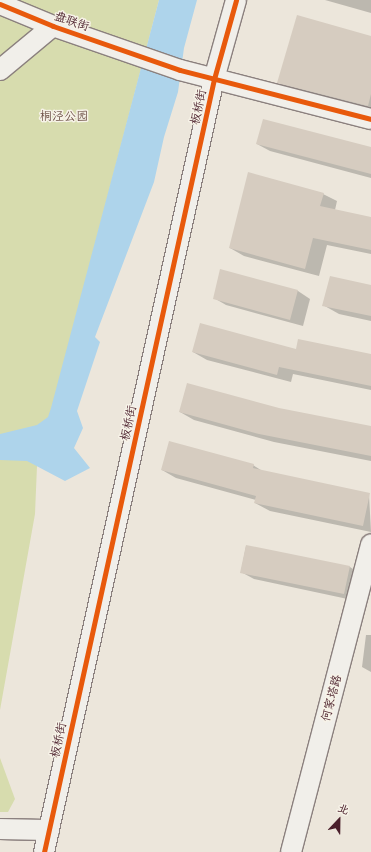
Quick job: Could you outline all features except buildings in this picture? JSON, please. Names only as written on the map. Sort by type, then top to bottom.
[{"type":"street","name":"板桥街","points":[[44,852],[214,79],[236,0]]},
{"type":"street","name":"盘联街","points":[[0,4],[53,26],[138,54],[180,70],[371,119]]},
{"type":"street","points":[[0,70],[53,26]]},
{"type":"street","name":"何家塔路","points":[[291,852],[371,544]]},
{"type":"street","points":[[0,830],[49,830]]},
{"type":"green space","name":"桐泾公园","points":[[0,0],[159,0],[37,466],[35,514],[0,710]]},
{"type":"green space","points":[[0,758],[15,799],[8,812],[0,812]]},
{"type":"water","points":[[159,0],[197,0],[184,48],[178,92],[164,137],[154,182],[95,337],[100,342],[77,411],[83,428],[74,448],[90,468],[65,481],[27,461],[0,460],[0,434],[37,425],[48,417]]},
{"type":"cycle path","points":[[44,852],[214,79],[236,0]]},
{"type":"cycle path","points":[[0,4],[53,26],[180,70],[371,119]]}]
